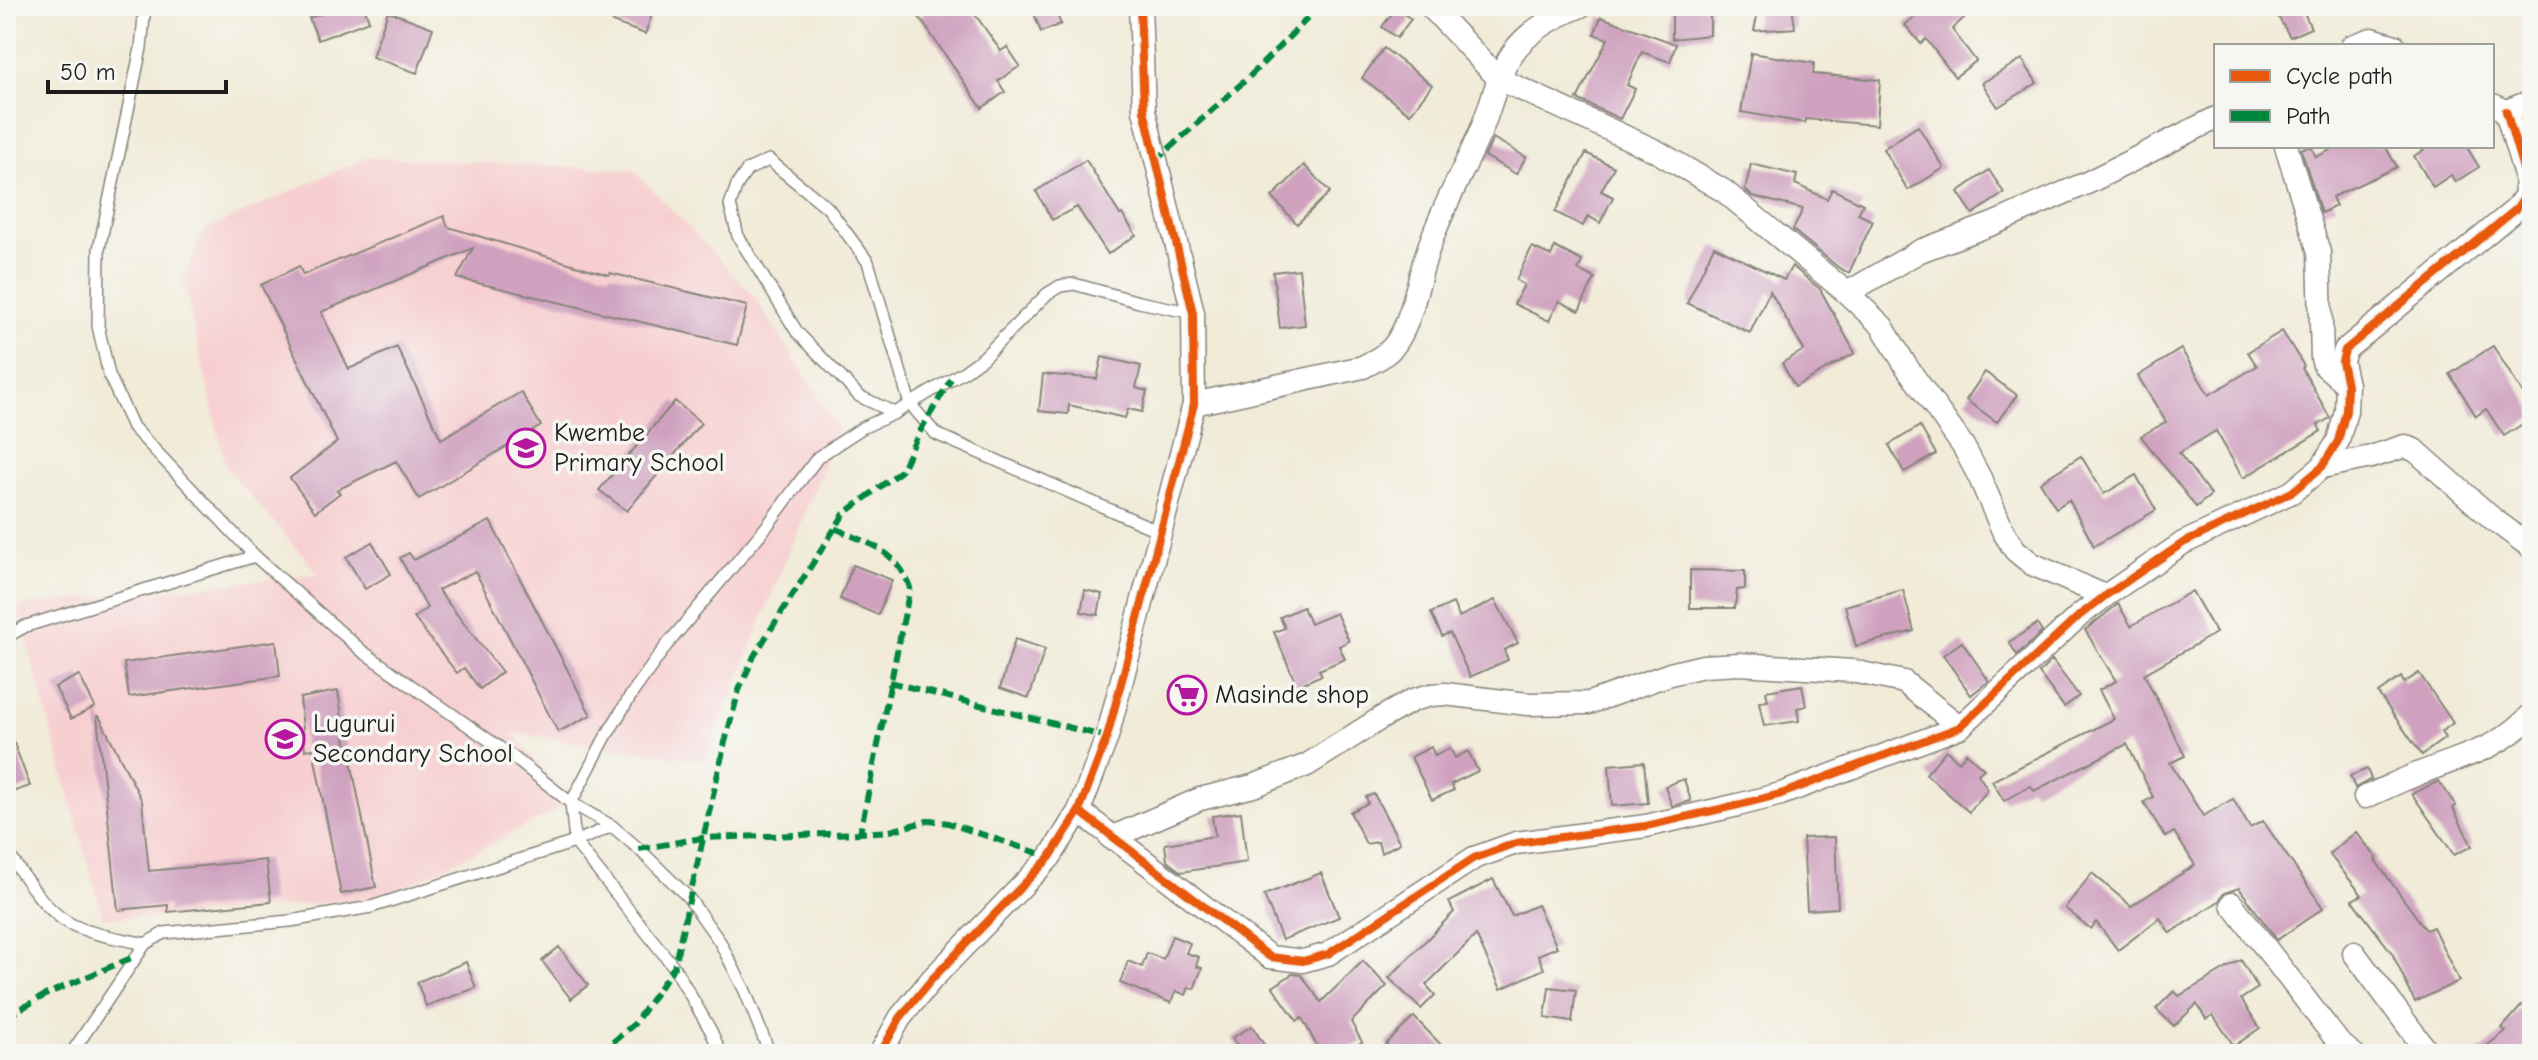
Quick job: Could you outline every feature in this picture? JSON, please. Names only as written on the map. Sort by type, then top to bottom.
[{"type":"street","points":[[880,1054],[900,1018],[932,979],[1050,857],[1079,811],[1107,737],[1194,404],[1193,313],[1144,110],[1140,6]]},
{"type":"street","points":[[1430,6],[1499,79],[1656,151],[1724,191],[1847,293],[1882,326],[1906,366],[1963,446],[2015,550],[2032,564],[2105,596]]},
{"type":"street","points":[[1194,404],[1363,367],[1393,347],[1403,332],[1450,192],[1480,132],[1499,79],[1513,52],[1552,18],[1581,6]]},
{"type":"street","points":[[2358,44],[2372,39],[2388,44]]},
{"type":"street","points":[[1079,811],[1270,957],[1303,961],[1328,954],[1474,858],[1516,843],[1646,826],[1781,794],[1960,727],[2080,615],[2105,596],[2183,543],[2292,492],[2322,467],[2338,441],[2346,411],[2347,385],[2342,362],[2345,350],[2515,210],[2526,195],[2525,175],[2499,108],[2532,101]]},
{"type":"street","points":[[1847,293],[1920,251],[1995,223],[2089,182],[2214,119]]},
{"type":"street","points":[[2287,148],[2319,252],[2322,358],[2324,365],[2347,385]]},
{"type":"street","points":[[2322,467],[2405,446],[2416,451],[2493,519],[2532,548]]},
{"type":"street","points":[[1111,838],[1200,799],[1253,786],[1297,769],[1391,712],[1413,700],[1431,695],[1528,704],[1589,703],[1670,674],[1703,666],[1740,664],[1852,671],[1904,682],[1960,727]]},
{"type":"street","points":[[2365,797],[2421,772],[2489,747],[2522,739],[2532,714]]},
{"type":"street","points":[[2232,904],[2339,1043],[2353,1054]]},
{"type":"street","points":[[2354,953],[2429,1054]]},
{"type":"lane","points":[[145,6],[141,48],[99,249],[98,326],[109,375],[133,427],[255,556],[362,651],[513,757],[571,803],[612,826],[688,897],[712,931],[745,991],[770,1054]]},
{"type":"lane","points":[[895,413],[859,396],[797,332],[738,236],[730,205],[737,185],[747,170],[769,160],[828,208],[868,262],[910,404],[936,434],[1161,532]]},
{"type":"lane","points":[[721,1054],[674,967],[575,842],[571,803],[633,692],[666,646],[767,526],[818,457],[983,358],[1047,294],[1060,286],[1074,284],[1193,313]]},
{"type":"lane","points":[[6,637],[26,626],[255,556]]},
{"type":"lane","points":[[71,1054],[145,944],[164,933],[290,921],[371,907],[575,842],[612,826]]},
{"type":"lane","points":[[6,851],[48,906],[66,921],[88,931],[145,944]]},
{"type":"shaded area","name":"Kwembe Primary School","points":[[368,157],[634,170],[754,296],[839,428],[705,761],[513,733],[558,790],[582,797],[386,897],[186,916],[103,918],[17,606],[319,574],[226,468],[183,281],[205,230]]},
{"type":"building","points":[[341,6],[364,6],[369,21],[318,40],[309,18]]},
{"type":"building","points":[[618,6],[655,6],[645,34],[612,22]]},
{"type":"building","points":[[934,6],[969,6],[1001,51],[1007,47],[1020,66],[998,81],[1005,92],[982,108],[919,17]]},
{"type":"building","points":[[1031,6],[1053,6],[1061,24],[1041,32]]},
{"type":"building","points":[[1672,6],[1710,6],[1710,35],[1672,39]]},
{"type":"building","points":[[1759,6],[1792,6],[1795,28],[1754,31]]},
{"type":"building","points":[[1911,6],[1958,6],[1966,16],[1952,29],[1976,61],[1955,77],[1926,39],[1921,44],[1905,25],[1918,14]]},
{"type":"building","points":[[2272,6],[2301,6],[2311,28],[2290,37]]},
{"type":"building","points":[[1396,8],[1411,19],[1397,38],[1382,27]]},
{"type":"building","points":[[388,11],[433,28],[417,73],[372,57]]},
{"type":"building","points":[[1601,17],[1676,44],[1670,62],[1642,52],[1627,85],[1635,89],[1620,119],[1577,99],[1608,39],[1594,34]]},
{"type":"building","points":[[1384,48],[1432,85],[1410,114],[1362,78]]},
{"type":"building","points":[[1751,53],[1814,63],[1813,74],[1880,80],[1877,125],[1806,119],[1805,123],[1741,112]]},
{"type":"building","points":[[2022,59],[2037,83],[1998,107],[1982,83]]},
{"type":"building","points":[[1918,126],[1944,168],[1908,190],[1883,149]]},
{"type":"building","points":[[1493,138],[1526,157],[1516,174],[1485,156]]},
{"type":"building","points":[[2312,148],[2316,157],[2335,148],[2386,148],[2397,167],[2332,197],[2336,206],[2321,213],[2301,149]]},
{"type":"building","points":[[2427,148],[2467,148],[2479,167],[2455,182],[2451,175],[2433,187],[2414,156]]},
{"type":"building","points":[[1586,153],[1614,167],[1601,191],[1613,197],[1600,223],[1588,216],[1583,226],[1555,212]]},
{"type":"building","points":[[1086,160],[1136,235],[1108,254],[1077,207],[1052,220],[1036,191]]},
{"type":"building","points":[[1751,164],[1797,175],[1795,184],[1827,199],[1832,189],[1863,204],[1858,214],[1873,221],[1849,273],[1793,230],[1803,209],[1752,196],[1745,190]]},
{"type":"building","points":[[1304,165],[1330,192],[1297,224],[1272,197]]},
{"type":"building","points":[[1989,170],[2004,193],[1973,214],[1958,192]]},
{"type":"building","points":[[444,216],[448,227],[609,275],[747,306],[737,345],[457,278],[473,248],[321,312],[349,369],[397,347],[441,439],[521,392],[541,426],[419,499],[396,461],[337,490],[340,493],[315,512],[290,478],[337,442],[261,285],[299,266],[303,275]]},
{"type":"building","points":[[1714,246],[1784,280],[1792,266],[1820,289],[1855,353],[1795,387],[1782,363],[1804,350],[1770,291],[1750,333],[1687,303]]},
{"type":"building","points":[[1532,247],[1551,256],[1555,247],[1582,261],[1578,270],[1595,278],[1579,311],[1559,301],[1549,321],[1514,304],[1524,285],[1516,280]]},
{"type":"building","points":[[1299,269],[1305,325],[1280,328],[1273,272]]},
{"type":"building","points":[[2282,331],[2330,418],[2318,425],[2321,431],[2243,478],[2216,431],[2179,453],[2211,495],[2196,507],[2141,436],[2166,422],[2138,376],[2181,349],[2209,395],[2257,366],[2248,352]]},
{"type":"building","points":[[2493,346],[2532,408],[2532,418],[2504,436],[2486,409],[2476,416],[2450,374]]},
{"type":"building","points":[[1102,357],[1141,366],[1136,388],[1147,391],[1142,412],[1128,409],[1125,418],[1069,405],[1068,414],[1039,411],[1043,374],[1097,379]]},
{"type":"building","points":[[1985,372],[2017,395],[1997,422],[1966,400]]},
{"type":"building","points":[[675,401],[701,423],[627,511],[599,490]]},
{"type":"building","points":[[1920,426],[1936,454],[1904,472],[1889,445]]},
{"type":"building","points":[[2081,456],[2104,494],[2136,475],[2156,510],[2094,546],[2069,500],[2056,508],[2040,482]]},
{"type":"building","points":[[490,521],[591,715],[558,732],[475,571],[438,590],[502,672],[480,689],[464,668],[457,673],[414,618],[427,608],[400,558],[409,553],[414,560]]},
{"type":"building","points":[[372,542],[391,574],[365,589],[346,557]]},
{"type":"building","points":[[853,565],[892,580],[878,615],[840,599]]},
{"type":"building","points":[[1690,570],[1745,571],[1745,589],[1737,590],[1735,608],[1690,608]]},
{"type":"building","points":[[1085,590],[1102,594],[1098,615],[1081,612]]},
{"type":"building","points":[[1903,590],[1914,631],[1856,646],[1845,606]]},
{"type":"building","points":[[2192,591],[2216,633],[2144,674],[2185,756],[2170,763],[2203,816],[2233,799],[2250,828],[2263,821],[2323,908],[2277,940],[2239,888],[2224,893],[2219,901],[2170,933],[2160,918],[2118,950],[2096,922],[2091,929],[2065,908],[2092,873],[2131,906],[2195,865],[2174,832],[2165,837],[2144,802],[2153,797],[2127,744],[2034,791],[2031,786],[2004,801],[1992,781],[2114,719],[2099,690],[2116,681],[2085,630],[2118,604],[2131,626]]},
{"type":"building","points":[[1495,600],[1518,643],[1504,650],[1508,660],[1470,677],[1450,633],[1442,636],[1431,613],[1453,603],[1459,617]]},
{"type":"building","points":[[1303,607],[1310,624],[1336,613],[1349,641],[1339,646],[1345,659],[1319,670],[1322,675],[1297,686],[1274,632],[1285,628],[1280,617]]},
{"type":"building","points":[[2037,624],[2042,632],[2017,655],[2009,642]]},
{"type":"building","points":[[1015,639],[1045,649],[1029,698],[1000,688]]},
{"type":"building","points":[[276,641],[280,676],[129,697],[124,663]]},
{"type":"building","points":[[1962,642],[1989,681],[1971,695],[1943,655]]},
{"type":"building","points":[[2052,660],[2079,696],[2064,707],[2039,673]]},
{"type":"building","points":[[2419,673],[2453,723],[2441,732],[2445,738],[2422,755],[2378,693],[2401,677],[2404,683]]},
{"type":"building","points":[[79,675],[95,707],[71,719],[55,687]]},
{"type":"building","points":[[1802,685],[1806,706],[1797,708],[1799,721],[1764,726],[1759,702],[1768,701],[1766,691]]},
{"type":"building","points":[[338,691],[348,756],[376,887],[341,894],[313,749],[305,750],[300,698]]},
{"type":"building","points":[[97,716],[142,801],[149,871],[266,860],[271,902],[168,912],[168,905],[118,910]]},
{"type":"building","points":[[6,728],[30,786],[6,794]]},
{"type":"building","points":[[1431,747],[1435,756],[1450,748],[1455,758],[1468,751],[1478,771],[1451,784],[1454,790],[1432,800],[1411,757]]},
{"type":"building","points":[[1946,750],[1959,762],[1966,753],[1984,769],[1978,774],[1988,790],[1969,812],[1926,774]]},
{"type":"building","points":[[1644,762],[1648,803],[1612,806],[1609,765]]},
{"type":"building","points":[[2367,769],[2371,779],[2355,788],[2350,776]]},
{"type":"building","points":[[1684,779],[1691,801],[1672,806],[1665,786]]},
{"type":"building","points":[[2439,781],[2456,806],[2453,808],[2472,846],[2454,855],[2412,794]]},
{"type":"building","points":[[1374,794],[1400,843],[1381,853],[1378,842],[1366,844],[1350,812],[1368,803],[1366,797]]},
{"type":"building","points":[[1241,812],[1247,862],[1181,872],[1167,861],[1165,844],[1215,836],[1212,816]]},
{"type":"building","points":[[2356,832],[2426,930],[2433,927],[2459,981],[2415,1002],[2392,953],[2352,900],[2362,895],[2329,854]]},
{"type":"building","points":[[1835,837],[1838,908],[1807,910],[1803,838]]},
{"type":"building","points":[[1321,873],[1339,917],[1282,940],[1264,895]]},
{"type":"building","points":[[1493,879],[1512,916],[1537,905],[1557,947],[1538,955],[1544,969],[1501,989],[1476,935],[1426,985],[1435,995],[1421,1009],[1389,978],[1454,912],[1449,902]]},
{"type":"building","points":[[1172,936],[1190,943],[1186,953],[1199,957],[1196,966],[1202,968],[1194,989],[1189,987],[1186,995],[1176,991],[1171,1003],[1120,983],[1128,961],[1142,967],[1147,953],[1163,959]]},
{"type":"building","points":[[559,947],[588,985],[571,999],[542,961]]},
{"type":"building","points":[[2241,960],[2258,988],[2241,999],[2260,1028],[2234,1046],[2213,1015],[2206,1019],[2197,1004],[2174,1026],[2156,1009],[2174,991],[2179,996]]},
{"type":"building","points":[[1363,961],[1387,986],[1351,1022],[1362,1042],[1341,1054],[1321,1054],[1302,1018],[1297,1021],[1273,987],[1292,974],[1301,975],[1321,1002]]},
{"type":"building","points":[[466,962],[476,988],[426,1006],[417,982]]},
{"type":"building","points":[[1549,987],[1576,990],[1572,1022],[1545,1018]]},
{"type":"building","points":[[2532,994],[2532,1054],[2476,1054],[2506,1031],[2502,1028]]},
{"type":"building","points":[[1414,1017],[1450,1054],[1395,1054],[1386,1044]]},
{"type":"building","points":[[1252,1026],[1270,1054],[1242,1054],[1232,1038]]},
{"type":"marked path","points":[[1155,161],[1249,77],[1320,6]]},
{"type":"marked path","points":[[599,1054],[634,1024],[674,967],[725,742],[739,690],[754,656],[844,514],[901,471],[951,379]]},
{"type":"marked path","points":[[835,528],[890,557],[905,575],[910,588],[860,833]]},
{"type":"marked path","points":[[889,682],[1107,737]]},
{"type":"marked path","points":[[639,849],[702,838],[890,831],[931,820],[1050,857]]},
{"type":"marked path","points":[[6,1017],[49,993],[136,956]]},
{"type":"cycle path","points":[[880,1054],[900,1018],[932,979],[1050,857],[1079,811],[1107,737],[1194,404],[1193,313],[1144,110],[1140,6]]},
{"type":"cycle path","points":[[1079,811],[1270,957],[1303,961],[1328,954],[1474,858],[1516,843],[1646,826],[1781,794],[1960,727],[2080,615],[2105,596],[2183,543],[2292,492],[2322,467],[2338,441],[2346,411],[2347,385],[2342,362],[2345,350],[2515,210],[2526,195],[2525,175],[2506,111]]},
{"type":"place","name":"Kwembe Primary School","points":[[526,448]]},
{"type":"place","name":"Masinde shop","points":[[1187,695]]},
{"type":"place","name":"Lugurui Secondary School","points":[[285,739]]}]
